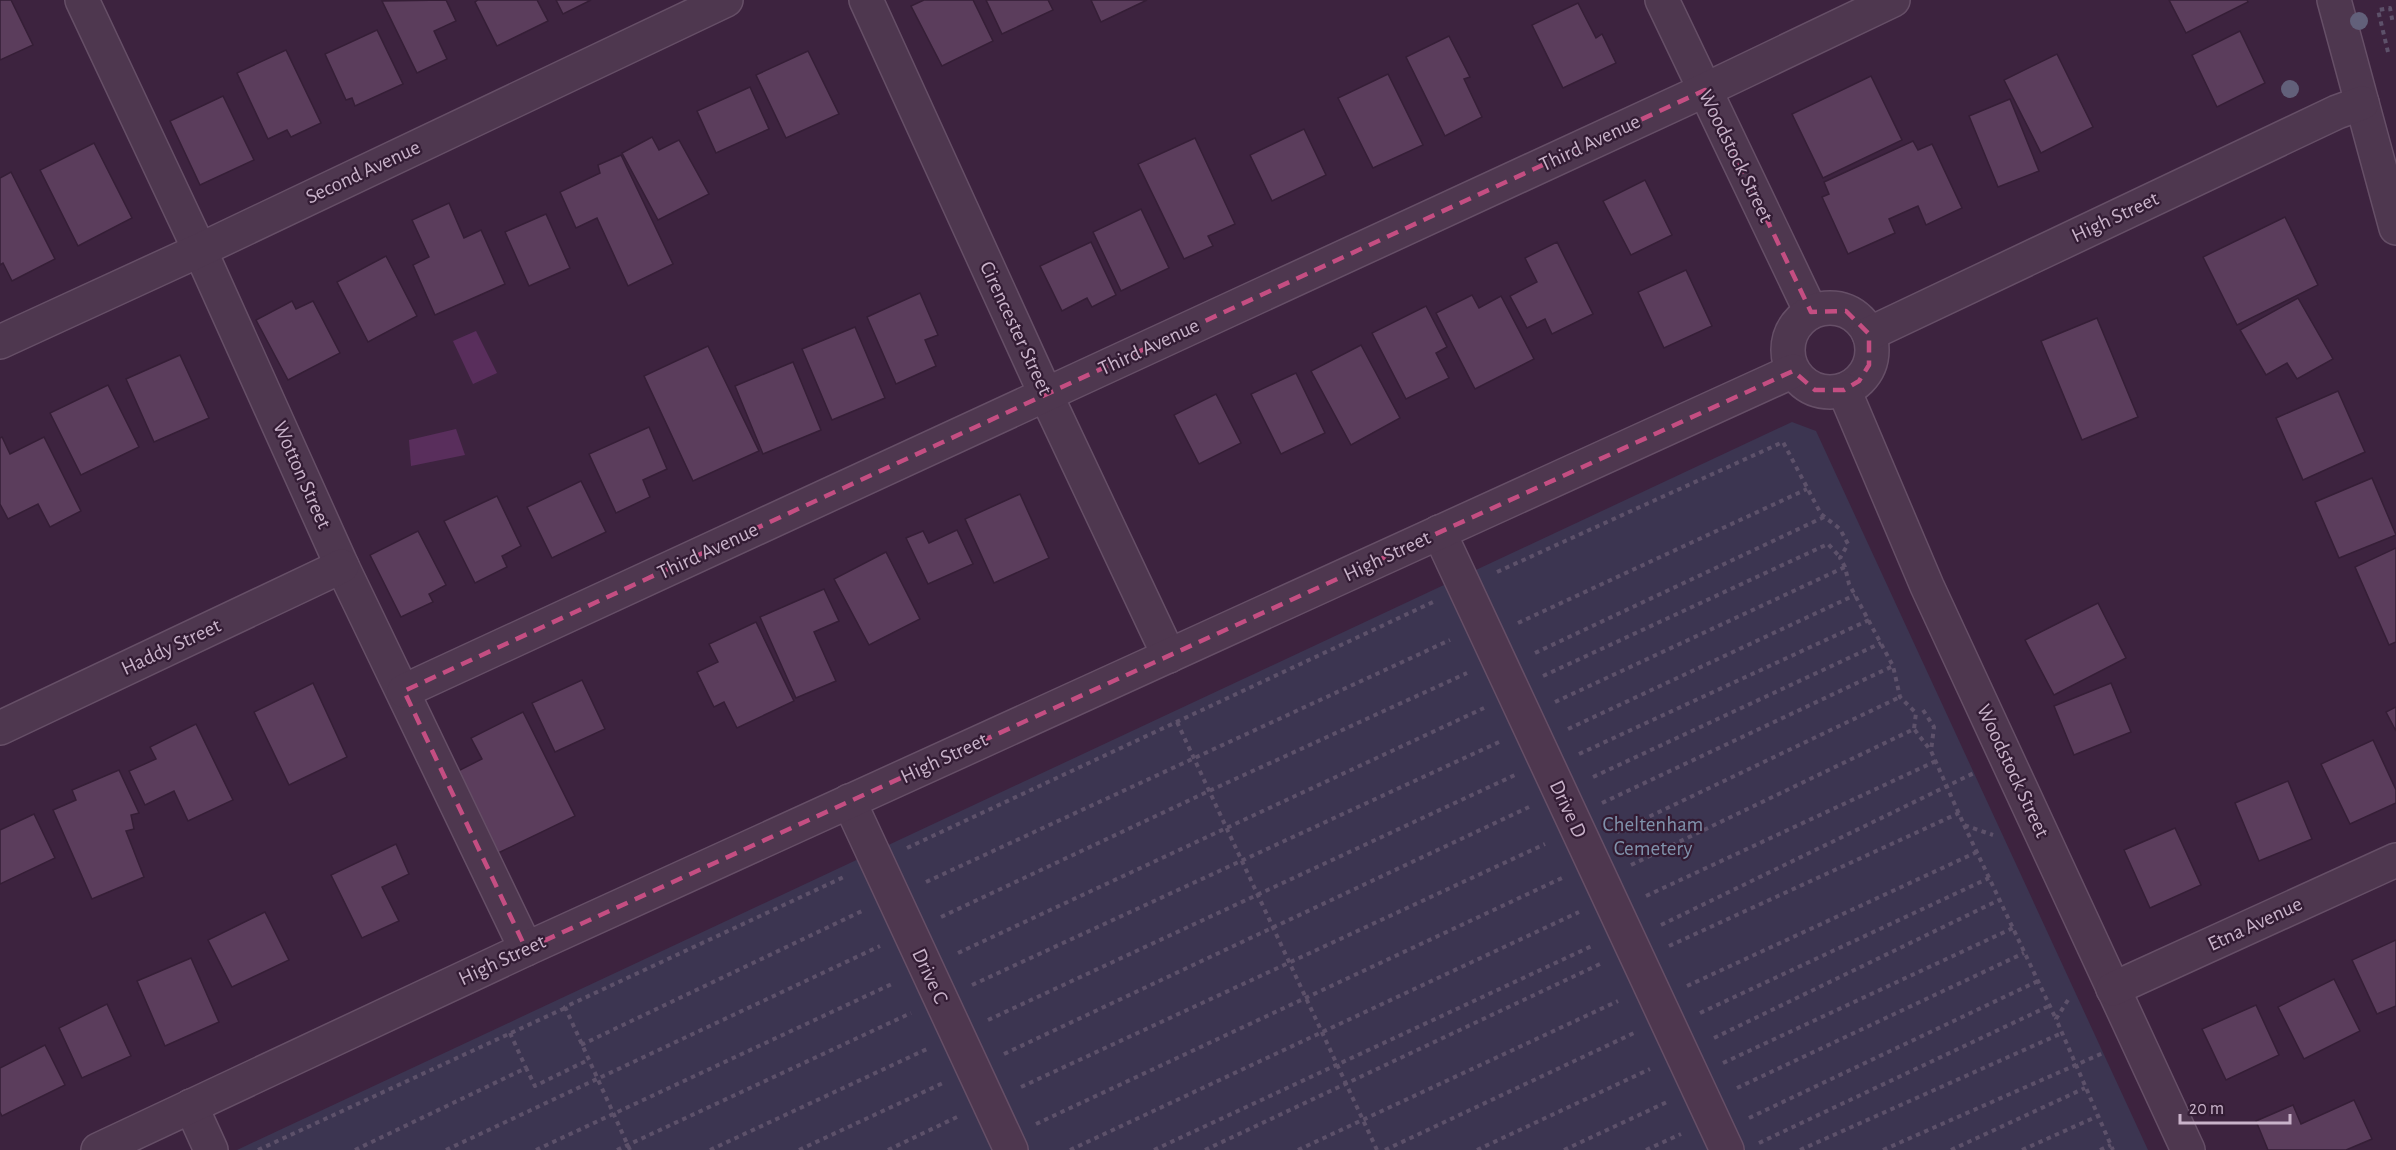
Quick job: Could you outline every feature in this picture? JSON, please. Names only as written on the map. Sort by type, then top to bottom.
[{"type":"street","name":"Wotton Street","points":[[82,0],[200,250],[342,566],[526,948]]},
{"type":"street","name":"Second Avenue","points":[[0,342],[200,250],[726,0]]},
{"type":"street","name":"Cirencester Street","points":[[866,0],[1046,395],[1169,656]]},
{"type":"street","name":"Woodstock Street","points":[[1662,0],[1811,312]]},
{"type":"street","name":"Third Avenue","points":[[404,691],[1705,90],[1893,0]]},
{"type":"street","points":[[2334,0],[2396,228]]},
{"type":"street","name":"High Street","points":[[1869,334],[2326,117],[2362,103]]},
{"type":"street","points":[[1827,308],[1846,311],[1857,318],[1869,334],[1872,348],[1869,365],[1859,381],[1844,390],[1828,392],[1815,390],[1802,382],[1793,370],[1788,352],[1790,337],[1799,321],[1811,312],[1827,308]]},
{"type":"street","name":"High Street","points":[[98,1150],[526,948],[1793,370]]},
{"type":"street","name":"Woodstock Street","points":[[1844,390],[1928,586],[2188,1150]]},
{"type":"street","points":[[1439,532],[1592,860],[1733,1143]]},
{"type":"street","name":"Haddy Street","points":[[0,728],[342,566]]},
{"type":"street","name":"Drive C","points":[[849,801],[1008,1144]]},
{"type":"street","name":"Etna Avenue","points":[[2114,989],[2396,860]]},
{"type":"street","points":[[191,1106],[211,1150]]},
{"type":"path","points":[[2388,54],[2378,10],[2390,8],[2393,24]]},
{"type":"path","points":[[258,1150],[1783,441],[1824,517],[1840,529],[1848,544],[1840,558]]},
{"type":"path","points":[[1477,1150],[1592,860],[1807,489]]},
{"type":"path","points":[[1564,1150],[1592,860],[1824,517]]},
{"type":"path","points":[[1385,1150],[1592,860],[1828,544],[1845,567],[1855,595],[1893,666],[1900,697],[1916,713],[1914,729],[1936,761],[2056,1019],[2112,1148],[2100,1150]]},
{"type":"path","points":[[1298,1150],[1363,1120],[1845,567]]},
{"type":"path","points":[[1592,860],[1855,595]]},
{"type":"path","points":[[1205,1150],[1346,1083],[1592,860],[1869,620]]},
{"type":"path","points":[[1154,1150],[1337,1064],[1592,860],[1881,643]]},
{"type":"path","points":[[1070,1150],[1322,1032],[1893,666]]},
{"type":"path","points":[[1008,1144],[1592,860],[1900,697]]},
{"type":"path","points":[[1923,711],[1934,727],[1931,751]]},
{"type":"path","points":[[1177,722],[1377,1150]]},
{"type":"path","points":[[1592,860],[1914,729]]},
{"type":"path","points":[[799,1150],[1274,928],[1947,786],[2006,757]]},
{"type":"path","points":[[580,1045],[1194,758],[1592,860],[2024,953]]},
{"type":"path","points":[[888,1150],[1289,963],[1592,860],[1936,761]]},
{"type":"path","points":[[446,1150],[1209,791],[1592,860],[2013,928]]},
{"type":"path","points":[[710,1150],[1258,895],[1592,860],[1959,813]]},
{"type":"path","points":[[1964,825],[1993,835]]},
{"type":"path","points":[[536,1150],[1226,828],[1592,860],[1999,900]]},
{"type":"path","points":[[617,1150],[628,1148],[941,999],[1242,860],[1592,860],[1977,852]]},
{"type":"path","points":[[1592,860],[1989,878]]},
{"type":"path","points":[[1733,1143],[2038,981]]},
{"type":"path","points":[[2056,1019],[2068,1000]]},
{"type":"path","points":[[1733,1143],[2049,1006]]},
{"type":"path","points":[[565,1007],[580,1045],[628,1148]]},
{"type":"path","points":[[510,1033],[535,1086],[588,1060]]},
{"type":"path","points":[[1800,1150],[2062,1033]]},
{"type":"path","points":[[1882,1150],[2076,1066],[2136,1037]]},
{"type":"path","points":[[355,1150],[526,1068]]},
{"type":"path","points":[[1951,1150],[2085,1088]]},
{"type":"path","points":[[2022,1150],[2098,1116]]},
{"type":"highlighted area","points":[[1705,90],[1811,312],[1846,311],[1869,334],[1869,365],[1859,381],[1844,390],[1815,390],[1793,371],[526,949],[404,691]]},
{"type":"green space","name":"Cheltenham Cemetery","points":[[1792,422],[1816,431],[2148,1150],[237,1150]]},
{"type":"shaded area","points":[[476,331],[497,373],[473,384],[453,341]]},
{"type":"shaded area","points":[[456,429],[465,455],[411,466],[409,440]]},
{"type":"building","points":[[0,0],[11,0],[33,45],[0,60]]},
{"type":"building","points":[[446,0],[456,21],[434,31],[447,59],[417,73],[382,1]]},
{"type":"building","points":[[478,0],[537,0],[548,21],[497,46],[475,2]]},
{"type":"building","points":[[556,0],[591,0],[563,14]]},
{"type":"building","points":[[924,0],[973,0],[993,41],[942,66],[911,6]]},
{"type":"building","points":[[986,0],[1048,0],[1053,10],[1002,34]]},
{"type":"building","points":[[1091,0],[1147,0],[1101,22]]},
{"type":"building","points":[[2169,0],[2247,0],[2248,2],[2186,33]]},
{"type":"building","points":[[1578,3],[1596,38],[1602,34],[1616,63],[1563,88],[1532,25]]},
{"type":"building","points":[[377,30],[403,84],[355,106],[352,98],[346,100],[325,54]]},
{"type":"building","points":[[2240,31],[2265,83],[2217,107],[2192,55]]},
{"type":"building","points":[[1449,36],[1470,77],[1464,79],[1482,117],[1445,136],[1406,57]]},
{"type":"building","points":[[286,50],[321,123],[291,137],[287,130],[268,139],[237,73]]},
{"type":"building","points":[[808,51],[839,114],[786,138],[756,75]]},
{"type":"building","points":[[2057,54],[2093,127],[2041,153],[2004,80]]},
{"type":"building","points":[[1388,74],[1423,145],[1373,168],[1338,98]]},
{"type":"building","points":[[1871,76],[1902,140],[1823,178],[1792,114]]},
{"type":"building","points":[[750,87],[769,129],[716,153],[697,111]]},
{"type":"building","points":[[223,96],[254,160],[200,185],[170,121]]},
{"type":"building","points":[[2010,99],[2039,171],[1998,187],[1969,116]]},
{"type":"building","points":[[1304,129],[1326,175],[1272,201],[1250,155]]},
{"type":"building","points":[[652,137],[659,150],[679,140],[709,194],[658,220],[622,153]]},
{"type":"building","points":[[1195,138],[1235,224],[1208,236],[1213,246],[1184,259],[1138,164]]},
{"type":"building","points":[[1913,141],[1918,150],[1932,144],[1962,208],[1926,225],[1918,206],[1889,219],[1895,233],[1848,254],[1822,197],[1829,194],[1824,182]]},
{"type":"building","points":[[94,143],[132,218],[78,246],[40,170]]},
{"type":"building","points":[[621,155],[673,264],[628,286],[597,218],[576,228],[560,192],[600,173],[598,165]]},
{"type":"building","points":[[11,172],[55,259],[12,281],[3,263],[0,265],[0,178]]},
{"type":"building","points":[[1645,180],[1672,235],[1631,255],[1603,201]]},
{"type":"building","points":[[449,203],[464,238],[481,230],[505,284],[435,315],[413,265],[429,257],[412,220]]},
{"type":"building","points":[[1141,209],[1169,268],[1121,291],[1093,232]]},
{"type":"building","points":[[546,214],[570,268],[529,286],[505,232]]},
{"type":"building","points":[[2285,217],[2318,285],[2237,325],[2203,257]]},
{"type":"building","points":[[1091,242],[1116,295],[1092,307],[1087,298],[1062,311],[1040,266]]},
{"type":"building","points":[[1557,242],[1593,314],[1552,334],[1545,319],[1527,328],[1510,296],[1537,282],[1525,258]]},
{"type":"building","points":[[386,256],[417,316],[368,342],[337,282]]},
{"type":"building","points":[[1686,270],[1712,326],[1664,348],[1638,292]]},
{"type":"building","points":[[920,293],[938,335],[925,340],[936,366],[896,384],[867,317]]},
{"type":"building","points":[[1472,295],[1479,308],[1501,296],[1534,359],[1475,389],[1436,313]]},
{"type":"building","points":[[2298,298],[2333,359],[2297,379],[2287,363],[2266,375],[2240,330]]},
{"type":"building","points":[[292,301],[296,309],[313,301],[340,353],[288,380],[256,320]]},
{"type":"building","points":[[1426,306],[1447,347],[1436,353],[1449,378],[1406,399],[1372,333]]},
{"type":"building","points":[[2097,318],[2138,417],[2082,440],[2041,341]]},
{"type":"building","points":[[855,327],[885,398],[832,420],[802,349]]},
{"type":"building","points":[[1361,345],[1400,418],[1351,445],[1311,371]]},
{"type":"building","points":[[708,346],[759,451],[693,481],[644,376]]},
{"type":"building","points":[[180,355],[209,418],[154,442],[126,379]]},
{"type":"building","points":[[793,362],[821,430],[763,454],[735,386]]},
{"type":"building","points":[[1296,373],[1325,433],[1281,454],[1251,394]]},
{"type":"building","points":[[108,385],[139,447],[81,475],[50,413]]},
{"type":"building","points":[[2338,391],[2365,452],[2303,480],[2276,418]]},
{"type":"building","points":[[1216,394],[1241,443],[1199,464],[1174,415]]},
{"type":"building","points":[[649,427],[667,469],[643,480],[650,497],[616,513],[589,454]]},
{"type":"building","points":[[2,437],[10,454],[44,437],[81,511],[50,527],[38,504],[8,519],[0,504],[0,438]]},
{"type":"building","points":[[2372,478],[2396,535],[2339,558],[2315,502]]},
{"type":"building","points":[[581,481],[606,532],[552,558],[527,507]]},
{"type":"building","points":[[1020,494],[1049,558],[994,583],[965,519]]},
{"type":"building","points":[[497,496],[521,546],[502,556],[507,567],[475,583],[444,521]]},
{"type":"building","points":[[957,530],[973,564],[928,584],[906,538],[923,531],[929,543]]},
{"type":"building","points":[[418,531],[446,585],[429,594],[433,602],[401,617],[370,555]]},
{"type":"building","points":[[2396,548],[2396,642],[2389,645],[2355,567]]},
{"type":"building","points":[[886,552],[920,619],[869,645],[834,579]]},
{"type":"building","points":[[824,589],[839,621],[814,632],[836,681],[796,698],[760,617]]},
{"type":"building","points":[[2098,603],[2126,658],[2054,695],[2025,640]]},
{"type":"building","points":[[756,622],[794,701],[737,728],[724,702],[714,707],[697,672],[718,662],[709,644]]},
{"type":"building","points":[[582,680],[605,729],[555,752],[532,703]]},
{"type":"building","points":[[313,683],[347,757],[289,785],[254,712]]},
{"type":"building","points":[[2111,683],[2131,732],[2074,755],[2054,706]]},
{"type":"building","points":[[2396,707],[2396,731],[2386,712]]},
{"type":"building","points":[[523,712],[575,816],[496,854],[456,772],[482,759],[471,738]]},
{"type":"building","points":[[196,724],[233,800],[188,821],[174,791],[145,805],[129,771],[156,759],[150,747]]},
{"type":"building","points":[[2373,740],[2396,790],[2396,803],[2350,824],[2321,764]]},
{"type":"building","points":[[119,770],[139,813],[131,815],[134,829],[126,831],[144,877],[92,899],[53,810],[76,800],[72,790]]},
{"type":"building","points":[[2288,781],[2312,839],[2259,861],[2235,803]]},
{"type":"building","points":[[34,814],[55,858],[0,884],[0,830]]},
{"type":"building","points":[[2175,828],[2201,885],[2150,908],[2124,850]]},
{"type":"building","points":[[396,844],[409,874],[382,887],[399,921],[362,938],[331,875]]},
{"type":"building","points":[[265,912],[289,960],[232,987],[208,940]]},
{"type":"building","points":[[2396,940],[2396,1006],[2377,1014],[2352,960]]},
{"type":"building","points":[[191,958],[219,1022],[165,1046],[137,981]]},
{"type":"building","points":[[2334,979],[2360,1031],[2304,1059],[2278,1007]]},
{"type":"building","points":[[107,1004],[131,1056],[82,1078],[59,1028]]},
{"type":"building","points":[[2256,1005],[2279,1055],[2226,1080],[2202,1029]]},
{"type":"building","points":[[45,1045],[65,1085],[2,1116],[0,1112],[0,1068]]},
{"type":"building","points":[[2354,1100],[2372,1139],[2346,1150],[2268,1150],[2256,1121],[2293,1105],[2301,1124]]}]
